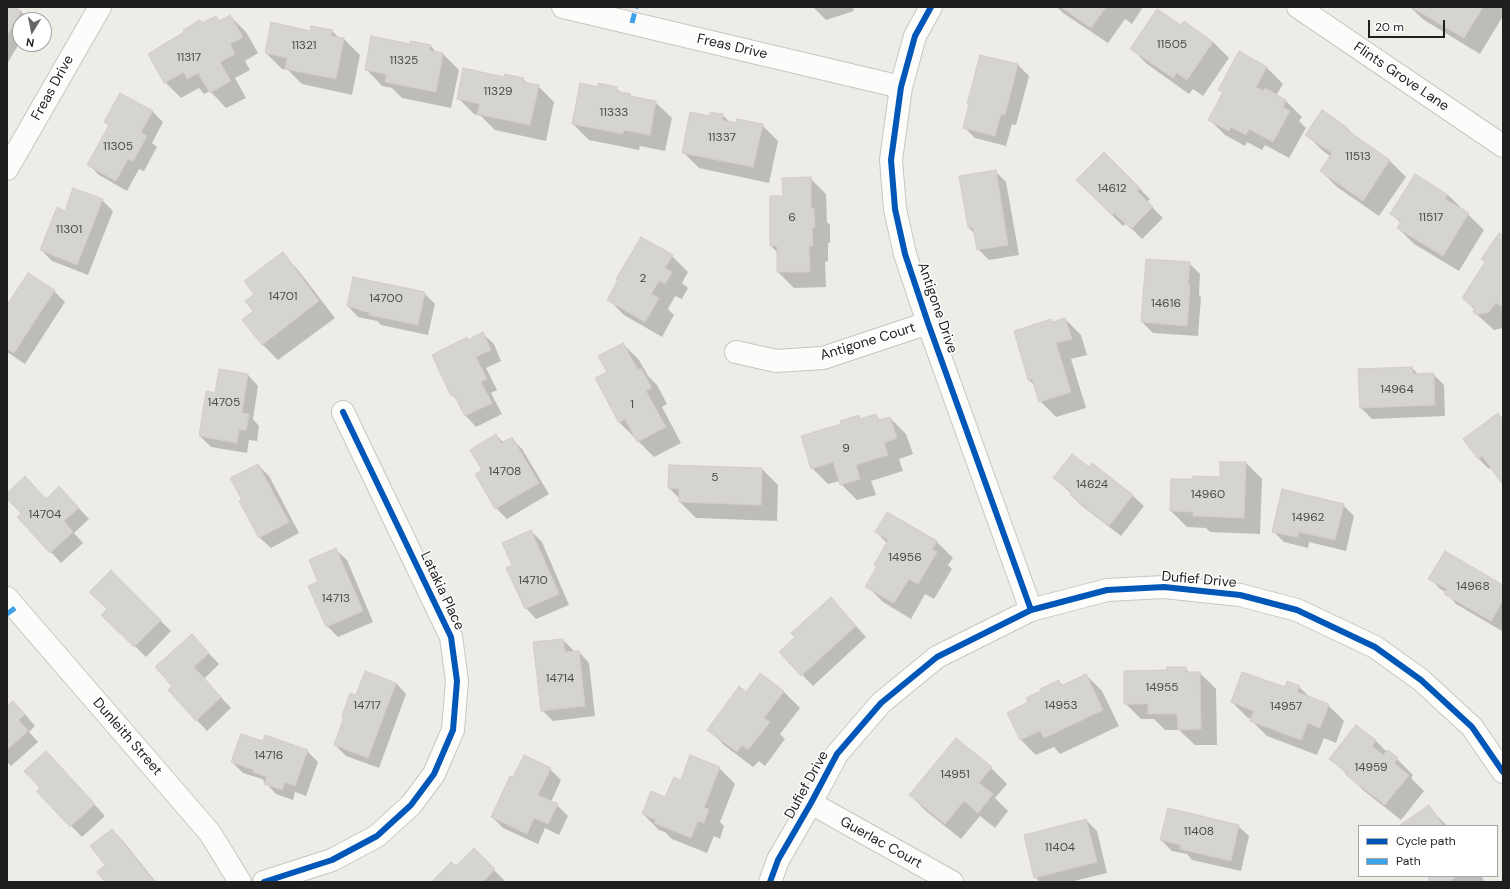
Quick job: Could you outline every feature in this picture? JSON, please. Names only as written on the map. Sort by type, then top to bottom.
[{"type":"street","name":"Freas Drive","points":[[7,169],[100,7]]},
{"type":"street","name":"Freas Drive","points":[[563,7],[901,87]]},
{"type":"street","name":"Antigone Drive","points":[[931,7],[915,36],[901,87],[891,160],[895,209],[905,254],[928,323],[1031,610]]},
{"type":"street","name":"Flints Grove Lane","points":[[1298,7],[1503,146]]},
{"type":"street","name":"Antigone Court","points":[[736,352],[776,361],[823,358],[928,323]]},
{"type":"street","name":"Latakia Place","points":[[264,882],[332,860],[378,836],[411,805],[434,774],[453,730],[457,681],[451,637],[343,412]]},
{"type":"street","name":"Dufief Drive","points":[[770,882],[778,860],[838,754],[881,703],[937,657],[1031,610],[1107,590],[1164,587],[1240,595],[1297,610],[1375,647],[1421,680],[1472,727],[1503,772]]},
{"type":"street","name":"Dunleith Street","points":[[7,598],[210,832],[240,882]]},
{"type":"street","name":"Guerlac Court","points":[[811,803],[952,882]]},
{"type":"building","points":[[7,7],[15,7],[21,11],[12,12],[12,27],[7,36]]},
{"type":"building","points":[[1061,7],[1106,7],[1091,28]]},
{"type":"building","points":[[1411,7],[1483,7],[1464,38]]},
{"type":"building","points":[[1157,9],[1181,25],[1184,21],[1213,42],[1187,80],[1177,73],[1173,78],[1130,49]]},
{"type":"building","points":[[230,15],[243,37],[230,44],[235,54],[220,62],[231,81],[210,93],[198,73],[187,79],[184,72],[164,83],[148,54],[184,32],[183,30],[200,20],[202,23],[216,16],[219,21]]},
{"type":"building","points":[[271,22],[310,31],[311,26],[333,30],[331,36],[344,38],[336,79],[285,69],[287,58],[265,53]]},
{"type":"building","points":[[371,36],[410,44],[410,41],[431,45],[429,50],[443,53],[436,92],[385,82],[386,74],[365,70]]},
{"type":"building","points":[[1239,51],[1267,67],[1256,87],[1263,91],[1265,88],[1286,100],[1283,107],[1290,111],[1273,142],[1249,129],[1246,135],[1231,127],[1229,131],[1208,120],[1223,92],[1218,90]]},
{"type":"building","points":[[980,55],[1018,64],[1005,115],[1001,114],[995,136],[963,128],[969,104],[967,104]]},
{"type":"building","points":[[463,68],[504,77],[505,74],[524,78],[523,82],[539,85],[530,125],[477,114],[480,104],[457,99]]},
{"type":"building","points":[[580,83],[598,87],[598,83],[617,87],[616,91],[631,94],[630,96],[656,101],[650,135],[624,130],[623,134],[572,124]]},
{"type":"building","points":[[120,93],[153,111],[141,132],[147,136],[133,161],[128,159],[116,181],[87,165],[109,125],[104,122]]},
{"type":"building","points":[[1322,110],[1348,128],[1347,130],[1390,160],[1363,201],[1320,171],[1332,153],[1305,135]]},
{"type":"building","points":[[690,112],[709,116],[710,112],[723,114],[722,120],[736,123],[737,119],[763,124],[753,167],[682,153]]},
{"type":"building","points":[[1104,152],[1140,188],[1137,191],[1153,207],[1131,229],[1114,213],[1112,215],[1076,180]]},
{"type":"building","points":[[996,170],[1008,245],[977,250],[973,227],[968,228],[959,176]]},
{"type":"building","points":[[1415,174],[1448,195],[1445,199],[1469,213],[1443,256],[1397,228],[1401,221],[1390,214]]},
{"type":"building","points":[[811,177],[811,208],[814,208],[815,228],[812,228],[813,246],[809,246],[810,272],[777,272],[777,246],[770,246],[770,196],[783,196],[782,178]]},
{"type":"building","points":[[73,188],[103,199],[77,265],[40,250],[57,207],[65,211]]},
{"type":"building","points":[[1499,233],[1503,235],[1503,307],[1496,303],[1489,312],[1477,315],[1473,312],[1474,307],[1462,298],[1485,262],[1481,259]]},
{"type":"building","points":[[641,237],[673,255],[665,268],[672,272],[665,284],[659,281],[651,294],[659,298],[645,322],[607,300],[618,280],[616,279]]},
{"type":"building","points":[[283,252],[319,301],[262,345],[242,320],[253,311],[245,301],[254,294],[244,281]]},
{"type":"building","points":[[1146,259],[1190,262],[1187,326],[1141,322]]},
{"type":"building","points":[[28,273],[55,290],[14,353],[7,349],[7,305]]},
{"type":"building","points":[[353,277],[425,292],[418,325],[369,315],[370,312],[347,306]]},
{"type":"building","points":[[1065,318],[1072,339],[1056,343],[1071,392],[1039,402],[1032,379],[1028,380],[1014,331],[1051,319],[1052,322]]},
{"type":"building","points":[[483,332],[491,350],[476,357],[487,379],[481,382],[492,403],[465,416],[454,395],[451,396],[432,355],[467,337],[468,340]]},
{"type":"building","points":[[623,343],[638,370],[641,368],[652,388],[646,391],[666,427],[637,442],[625,419],[619,423],[595,378],[607,372],[598,356]]},
{"type":"building","points":[[1412,367],[1413,374],[1434,373],[1435,405],[1360,408],[1358,369]]},
{"type":"building","points":[[219,369],[248,374],[242,413],[249,414],[246,430],[239,430],[237,443],[199,436],[206,391],[215,393]]},
{"type":"building","points":[[1498,413],[1503,420],[1503,485],[1482,456],[1478,459],[1463,439]]},
{"type":"building","points":[[876,414],[878,420],[890,417],[897,438],[884,443],[888,455],[856,465],[860,479],[840,485],[833,462],[811,469],[801,436],[841,424],[840,421],[859,415],[860,419]]},
{"type":"building","points":[[496,434],[501,443],[512,437],[539,483],[495,509],[475,474],[482,470],[470,450]]},
{"type":"building","points":[[1072,454],[1089,467],[1092,463],[1133,495],[1109,526],[1070,495],[1072,492],[1053,478]]},
{"type":"building","points":[[1220,462],[1246,462],[1244,518],[1193,516],[1193,512],[1170,511],[1171,479],[1193,479],[1193,476],[1220,477]]},
{"type":"building","points":[[258,464],[289,522],[259,538],[239,501],[242,500],[230,478]]},
{"type":"building","points":[[669,465],[762,468],[761,505],[679,502],[679,489],[668,488]]},
{"type":"building","points":[[25,476],[46,499],[59,486],[79,508],[64,521],[73,532],[50,553],[17,517],[21,513],[7,499],[7,493]]},
{"type":"building","points":[[1282,489],[1344,504],[1335,540],[1299,532],[1297,537],[1272,532]]},
{"type":"building","points":[[887,512],[937,541],[932,550],[937,552],[918,584],[909,579],[894,603],[865,587],[877,566],[874,565],[888,540],[875,532]]},
{"type":"building","points":[[531,530],[559,594],[525,609],[506,568],[512,565],[502,543]]},
{"type":"building","points":[[336,548],[363,611],[326,627],[308,586],[318,582],[309,560]]},
{"type":"building","points":[[1445,551],[1503,585],[1503,600],[1491,621],[1444,594],[1447,589],[1428,579]]},
{"type":"building","points":[[111,570],[161,620],[134,647],[101,615],[107,609],[89,592]]},
{"type":"building","points":[[831,597],[856,626],[801,676],[779,652],[795,637],[791,633]]},
{"type":"building","points":[[192,634],[209,653],[194,667],[221,697],[196,721],[168,690],[172,686],[155,667]]},
{"type":"building","points":[[563,639],[565,652],[579,651],[585,706],[541,711],[533,642]]},
{"type":"building","points":[[1167,667],[1186,667],[1186,672],[1200,672],[1201,729],[1178,730],[1177,714],[1148,714],[1148,704],[1124,704],[1124,671],[1167,670]]},
{"type":"building","points":[[365,671],[396,683],[368,758],[334,745],[344,717],[342,716],[350,693],[356,695]]},
{"type":"building","points":[[1242,672],[1285,687],[1287,681],[1300,686],[1297,692],[1329,704],[1320,728],[1308,723],[1301,740],[1250,721],[1254,711],[1231,702]]},
{"type":"building","points":[[760,673],[784,691],[764,718],[770,722],[748,750],[742,745],[737,752],[707,730],[739,686],[746,692]]},
{"type":"building","points":[[1086,674],[1103,710],[1044,738],[1040,731],[1020,740],[1007,713],[1028,702],[1026,698],[1041,691],[1040,689],[1059,680],[1061,686]]},
{"type":"building","points":[[13,701],[25,714],[19,720],[28,731],[7,750],[7,706]]},
{"type":"building","points":[[1356,725],[1376,740],[1372,746],[1383,755],[1388,750],[1398,758],[1394,763],[1409,775],[1385,805],[1346,775],[1347,773],[1329,759]]},
{"type":"building","points":[[241,734],[263,741],[265,735],[308,750],[295,786],[285,782],[282,790],[264,784],[267,777],[253,772],[254,770],[231,762]]},
{"type":"building","points":[[956,738],[992,767],[979,783],[993,794],[978,813],[964,801],[945,824],[909,795]]},
{"type":"building","points":[[46,751],[95,804],[70,827],[37,792],[40,788],[24,771]]},
{"type":"building","points":[[524,755],[551,768],[538,795],[558,804],[548,824],[534,818],[527,834],[491,817],[510,776],[513,777]]},
{"type":"building","points":[[690,755],[720,767],[704,808],[709,809],[704,823],[698,821],[691,838],[654,823],[656,820],[642,814],[651,791],[665,797],[674,777],[681,780]]},
{"type":"building","points":[[1429,805],[1443,825],[1400,825]]},
{"type":"building","points":[[1168,808],[1239,825],[1231,861],[1180,849],[1181,845],[1160,840]]},
{"type":"building","points":[[1086,819],[1097,862],[1034,878],[1024,835]]},
{"type":"building","points":[[112,829],[155,882],[105,882],[97,872],[105,865],[90,846]]},
{"type":"building","points":[[474,848],[495,869],[484,881],[485,882],[431,882],[451,862],[456,866]]},
{"type":"building","points":[[1428,877],[1456,877],[1449,882],[1431,882]]},
{"type":"marked path","points":[[632,23],[636,7]]},
{"type":"marked path","points":[[7,614],[15,608]]},
{"type":"cycle path","points":[[931,7],[915,36],[901,87],[891,160],[895,209],[905,254],[928,323],[1031,610]]},
{"type":"cycle path","points":[[264,882],[332,860],[377,836],[411,805],[434,774],[453,730],[457,681],[451,637],[343,412]]},
{"type":"cycle path","points":[[770,882],[778,860],[837,754],[881,703],[937,657],[1031,610],[1107,590],[1164,587],[1240,595],[1297,610],[1375,647],[1421,680],[1472,727],[1503,772]]}]
